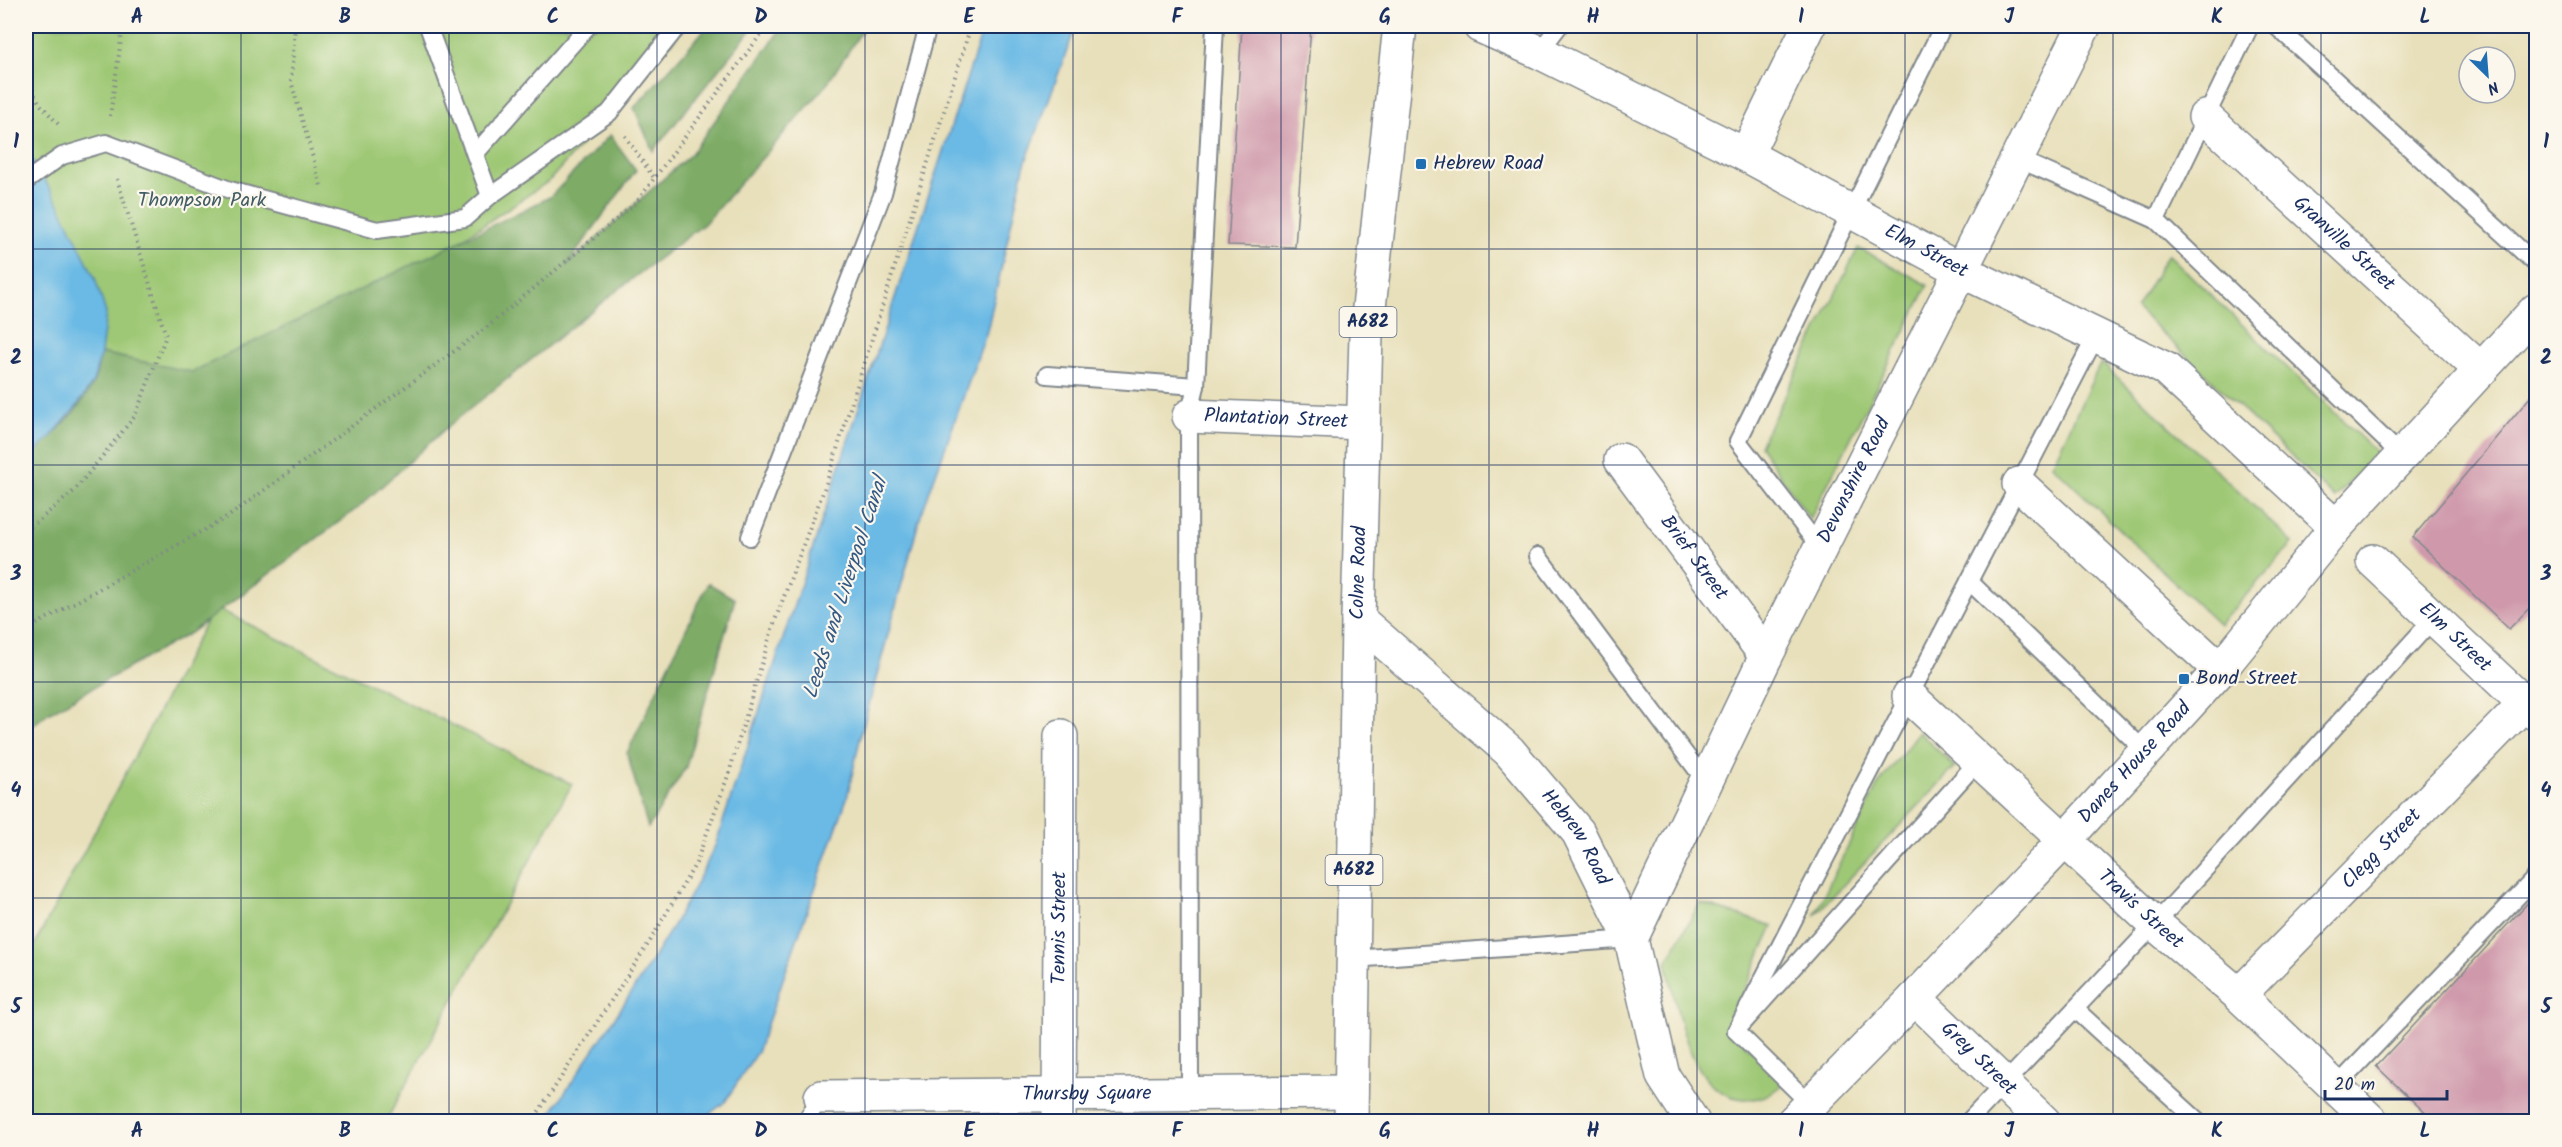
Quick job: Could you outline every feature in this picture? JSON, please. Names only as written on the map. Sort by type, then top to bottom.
[{"type":"street","name":"Colne Road","points":[[1351,1107],[1358,619],[1366,335],[1400,26]]},
{"type":"street","name":"Elm Street","points":[[1480,26],[1539,52],[1746,155],[1962,272],[2166,369],[2336,527]]},
{"type":"street","points":[[1746,155],[1809,26]]},
{"type":"street","name":"Devonshire Road","points":[[1630,939],[1766,656],[1962,272],[2084,26]]},
{"type":"street","name":"Granville Street","points":[[2205,117],[2481,370]]},
{"type":"street","name":"Danes House Road","points":[[1802,1113],[2065,840],[2220,670],[2336,527],[2536,310]]},
{"type":"street","name":"Plantation Street","points":[[1193,401],[1363,423]]},
{"type":"street","name":"Brief Street","points":[[1621,460],[1766,656]]},
{"type":"street","points":[[2019,484],[2220,670]]},
{"type":"street","name":"Elm Street","points":[[2373,561],[2531,709]]},
{"type":"street","name":"Hebrew Road","points":[[1358,619],[1509,751],[1578,832],[1630,939],[1663,1076],[1694,1122]]},
{"type":"street","name":"Travis Street","points":[[1909,696],[2155,924],[2239,995],[2372,1122]]},
{"type":"street","name":"Clegg Street","points":[[2239,995],[2531,709]]},
{"type":"street","name":"Tennis Street","points":[[1059,1108],[1061,736]]},
{"type":"street","name":"Grey Street","points":[[1915,998],[2044,1122]]},
{"type":"street","name":"Thursby Square","points":[[813,1109],[1059,1108],[1190,1094],[1351,1107]]},
{"type":"lane","points":[[428,26],[490,196]]},
{"type":"lane","points":[[475,154],[588,26]]},
{"type":"lane","points":[[26,181],[62,156],[106,143],[230,190],[377,230],[465,218],[490,196],[609,113],[678,26]]},
{"type":"lane","points":[[750,537],[883,193],[928,26]]},
{"type":"lane","points":[[1190,1094],[1193,401],[1215,26]]},
{"type":"lane","points":[[1539,52],[1559,26]]},
{"type":"lane","points":[[1821,549],[1738,441],[1943,26]]},
{"type":"lane","points":[[2156,220],[2250,26]]},
{"type":"lane","points":[[2276,26],[2536,264]]},
{"type":"lane","points":[[2018,159],[2156,220],[2402,456]]},
{"type":"lane","points":[[1736,1031],[2096,336]]},
{"type":"lane","points":[[1047,375],[1193,401]]},
{"type":"lane","points":[[1538,556],[1706,782]]},
{"type":"lane","points":[[1969,581],[2145,751]]},
{"type":"lane","points":[[1968,1122],[2155,924],[2434,618]]},
{"type":"lane","points":[[1736,1031],[1979,760]]},
{"type":"lane","points":[[2336,1087],[2536,877]]},
{"type":"lane","points":[[1353,959],[1630,939]]},
{"type":"lane","points":[[2075,1008],[2199,1122]]},
{"type":"lane","points":[[1736,1031],[1802,1113]]},
{"type":"path","points":[[26,531],[74,491],[135,416],[166,336],[106,143],[123,26]]},
{"type":"path","points":[[295,26],[291,81],[329,218]]},
{"type":"path","points":[[26,630],[229,516],[486,328],[636,203],[766,26]]},
{"type":"path","points":[[532,1122],[650,941],[696,862],[729,773],[773,627],[826,484],[971,26]]},
{"type":"path","points":[[26,79],[40,104],[82,150]]},
{"type":"path","points":[[609,113],[654,178]]},
{"type":"green space","name":"Thompson Park","points":[[26,26],[686,26],[549,181],[222,400],[26,412]]},
{"type":"green space","points":[[708,26],[754,26],[653,151],[634,108]]},
{"type":"green space","points":[[783,26],[865,26],[825,87],[704,224],[610,296],[445,429],[359,507],[190,633],[48,713],[26,731],[26,460],[64,424],[89,392],[101,353],[192,372],[550,197],[610,135],[636,170],[566,266],[691,154]]},
{"type":"green space","points":[[1858,248],[1928,285],[1810,519],[1760,446]]},
{"type":"green space","points":[[2168,254],[2377,453],[2335,498],[2136,308]]},
{"type":"green space","points":[[2101,362],[2293,543],[2219,625],[2052,465]]},
{"type":"green space","points":[[708,583],[735,599],[686,767],[648,828],[627,753]]},
{"type":"green space","points":[[214,607],[572,784],[386,1121],[26,1122],[26,961]]},
{"type":"green space","points":[[1919,732],[1955,767],[1814,916],[1877,786]]},
{"type":"green space","points":[[1700,903],[1773,926],[1727,1029],[1788,1081],[1760,1098],[1736,1098],[1717,1089],[1702,1074],[1683,1030],[1666,962]]},
{"type":"water","name":"Leeds and Liverpool Canal","points":[[984,26],[1076,26],[1024,167],[987,331],[919,521],[862,730],[847,798],[758,1050],[725,1102],[700,1121],[546,1121],[657,952],[715,846]]},
{"type":"water","points":[[26,149],[60,206],[95,278],[106,313],[101,353],[93,382],[76,407],[49,439],[26,460]]},
{"type":"building","points":[[1242,26],[1311,26],[1295,247],[1228,245]]},
{"type":"building","points":[[2536,390],[2536,601],[2509,629],[2413,537]]},
{"type":"building","points":[[2536,894],[2536,1122],[2435,1122],[2376,1066]]},
{"type":"place","name":"Hebrew Road","points":[[1421,164]]},
{"type":"place","name":"Bond Street","points":[[2184,679]]}]
